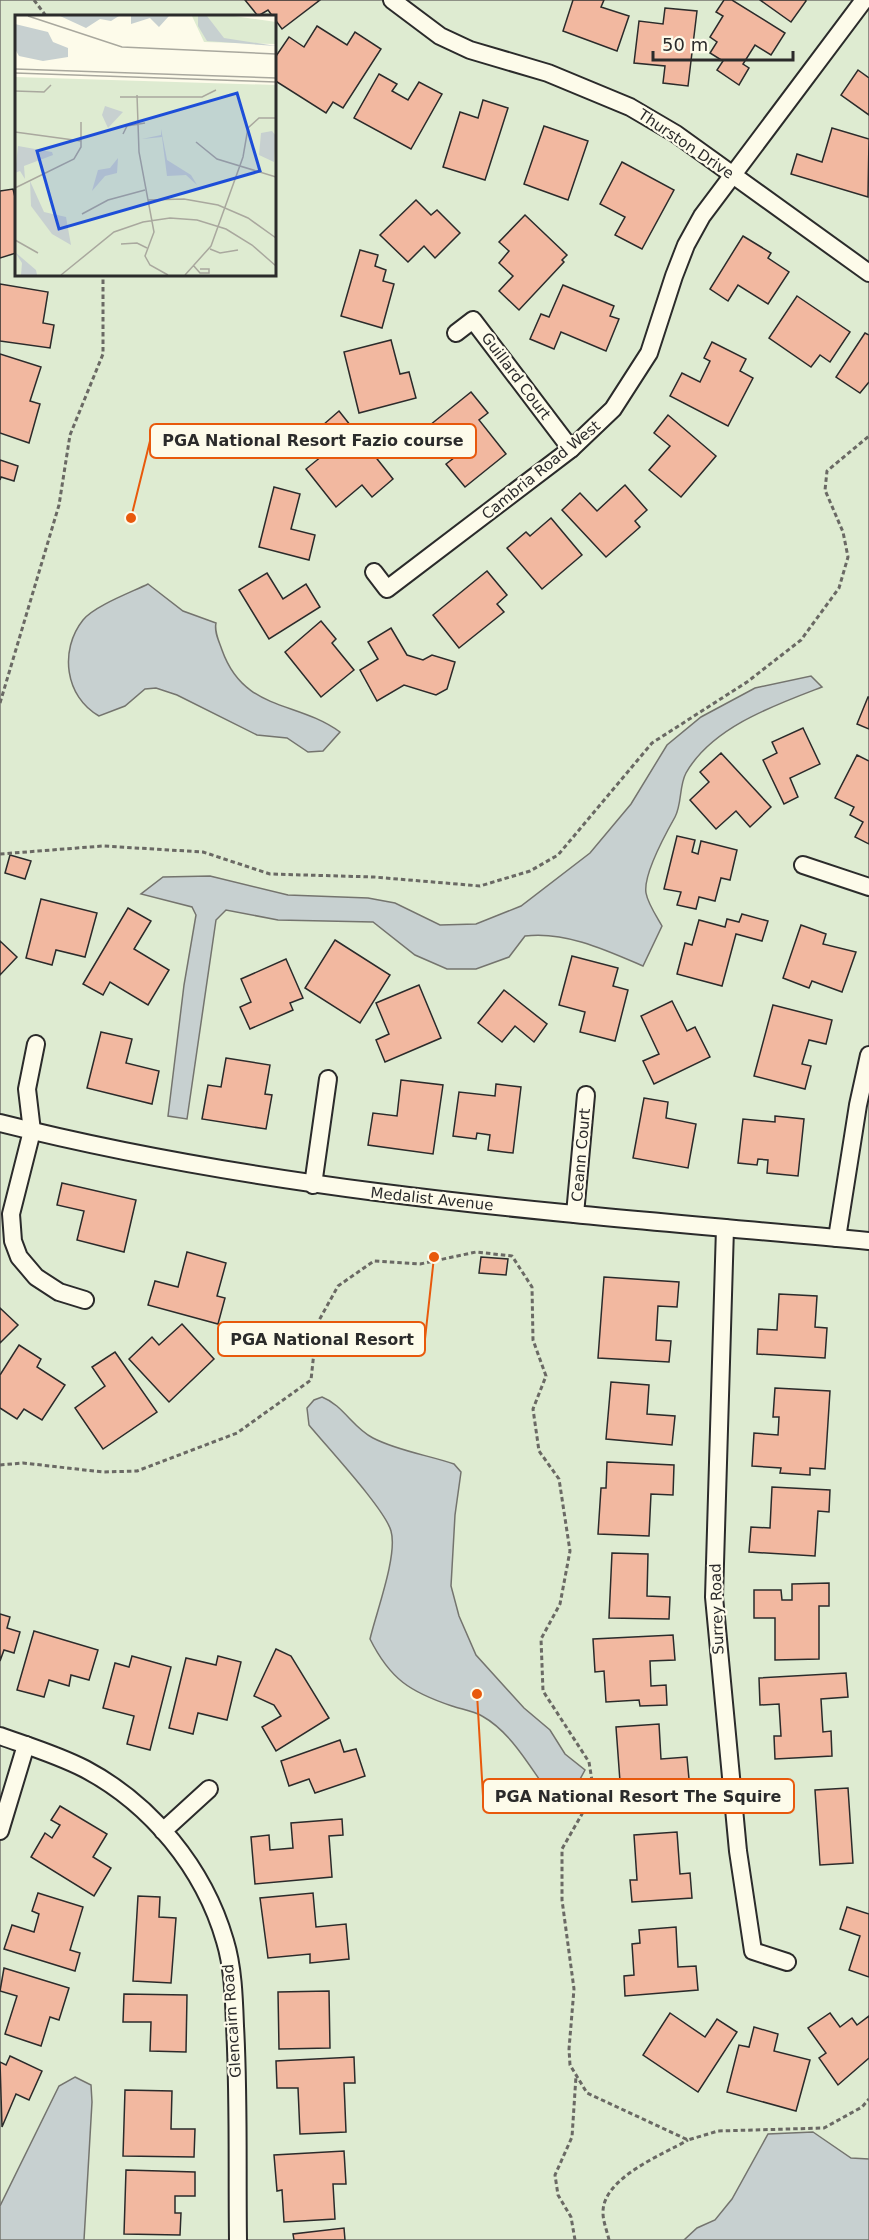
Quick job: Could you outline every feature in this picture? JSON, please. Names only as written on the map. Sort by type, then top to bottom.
[{"type":"street","name":"Thurston Drive","points":[[392,0],[441,36],[470,50],[548,73],[630,107],[676,134],[869,273]]},
{"type":"street","name":"Cambria Road West","points":[[374,572],[387,589],[571,449],[614,409],[633,382],[649,353],[686,245],[702,216],[864,0]]},
{"type":"street","name":"Guillard Court","points":[[456,333],[473,320],[571,449]]},
{"type":"street","points":[[803,865],[869,887]]},
{"type":"street","points":[[36,1044],[27,1089],[32,1131],[11,1214],[13,1240],[20,1257],[36,1277],[59,1292],[85,1300]]},
{"type":"street","points":[[837,1238],[858,1105],[869,1055]]},
{"type":"street","points":[[313,1185],[328,1079]]},
{"type":"street","name":"Ceann Court","points":[[575,1214],[586,1095]]},
{"type":"street","name":"Medalist Avenue","points":[[0,1123],[167,1160],[313,1185],[439,1201],[869,1241]]},
{"type":"street","name":"Surrey Road","points":[[725,1228],[714,1597],[718,1654],[738,1851],[753,1952],[787,1962]]},
{"type":"street","name":"Glencairn Road","points":[[0,1736],[86,1769],[142,1808],[164,1831],[197,1878],[217,1916],[226,1943],[234,1996],[237,2051],[238,2240]]},
{"type":"street","points":[[0,1831],[26,1745]]},
{"type":"street","points":[[164,1831],[209,1789]]},
{"type":"path","points":[[34,0],[45,15]]},
{"type":"path","points":[[0,703],[59,505],[70,435],[103,354],[103,276]]},
{"type":"path","points":[[0,854],[103,846],[203,852],[270,874],[374,878],[480,886],[530,871],[558,855],[652,743],[747,682],[801,640],[839,588],[848,557],[843,532],[825,490],[827,471],[869,436]]},
{"type":"path","points":[[0,1465],[23,1463],[103,1472],[137,1471],[237,1433],[311,1380],[316,1324],[338,1286],[374,1261],[420,1264],[476,1252],[512,1256],[532,1287],[533,1340],[546,1376],[533,1409],[539,1451],[559,1479],[570,1551],[560,1604],[542,1639],[543,1691],[589,1762],[592,1787],[582,1814],[562,1849],[562,1900],[574,1989],[569,2049],[570,2066],[587,2093],[688,2140]]},
{"type":"path","points":[[575,2240],[571,2217],[558,2195],[555,2175],[572,2137],[576,2075]]},
{"type":"path","points":[[609,2240],[603,2211],[607,2195],[621,2178],[688,2140],[718,2131],[824,2128],[861,2107],[869,2099]]},
{"type":"green space","points":[[0,0],[869,0],[869,2240],[0,2240]]},
{"type":"shaded area","points":[[148,584],[183,611],[216,623],[216,633],[232,670],[257,695],[306,714],[340,732],[323,751],[308,752],[287,738],[257,735],[177,695],[156,688],[145,689],[125,706],[99,716],[88,708],[79,697],[69,672],[71,645],[75,632],[88,615]]},
{"type":"shaded area","points":[[811,676],[822,687],[765,710],[728,730],[697,757],[686,773],[677,812],[648,876],[647,897],[662,926],[643,966],[585,943],[540,935],[525,936],[509,957],[476,969],[447,969],[415,955],[373,922],[278,920],[226,910],[216,920],[187,1119],[168,1116],[184,985],[196,915],[192,907],[141,894],[163,877],[210,876],[288,895],[368,898],[395,903],[440,925],[476,924],[521,906],[590,853],[631,804],[667,745],[701,717],[755,688]]},
{"type":"shaded area","points":[[322,1397],[336,1405],[373,1438],[403,1450],[454,1464],[461,1472],[455,1515],[451,1586],[459,1616],[476,1655],[524,1708],[550,1730],[565,1754],[585,1770],[573,1792],[555,1796],[548,1792],[502,1731],[479,1714],[437,1701],[413,1689],[394,1674],[378,1653],[370,1639],[392,1554],[391,1531],[367,1493],[309,1425],[307,1408],[314,1400]]},
{"type":"shaded area","points":[[75,2077],[91,2085],[92,2102],[84,2240],[0,2240],[0,2206],[59,2086]]},
{"type":"shaded area","points":[[813,2132],[851,2158],[869,2159],[869,2240],[684,2240],[697,2228],[715,2220],[732,2199],[768,2134]]},
{"type":"building","points":[[245,0],[320,0],[282,29],[276,21],[276,15],[272,15],[268,10],[257,15]]},
{"type":"building","points":[[573,0],[604,0],[601,7],[629,16],[617,51],[563,31]]},
{"type":"building","points":[[724,0],[732,0],[785,33],[771,55],[755,45],[743,64],[749,68],[739,85],[717,70],[723,61],[710,53],[717,42],[710,37],[723,16],[716,12]]},
{"type":"building","points":[[760,0],[806,0],[806,1],[791,22]]},
{"type":"building","points":[[665,8],[697,11],[688,86],[663,83],[665,66],[634,63],[639,21],[663,24]]},
{"type":"building","points":[[317,26],[347,45],[355,32],[381,49],[343,108],[333,102],[326,113],[276,81],[276,56],[289,37],[304,47]]},
{"type":"building","points":[[858,70],[869,78],[869,115],[841,95]]},
{"type":"building","points":[[379,74],[397,84],[392,91],[408,100],[419,82],[442,94],[411,149],[354,118]]},
{"type":"building","points":[[483,100],[508,108],[485,180],[443,167],[460,112],[478,118]]},
{"type":"building","points":[[544,126],[588,141],[568,200],[524,184]]},
{"type":"building","points":[[832,128],[869,139],[868,197],[791,174],[797,154],[822,162]]},
{"type":"building","points":[[622,162],[674,190],[642,249],[615,235],[625,217],[600,204]]},
{"type":"building","points":[[13,189],[15,197],[15,253],[0,258],[0,191]]},
{"type":"building","points":[[416,200],[431,215],[437,210],[460,233],[435,258],[424,246],[408,262],[380,235]]},
{"type":"building","points":[[525,215],[567,255],[562,260],[564,262],[519,310],[499,291],[513,276],[499,263],[509,251],[499,242]]},
{"type":"building","points":[[743,236],[771,253],[768,258],[789,272],[768,304],[738,285],[728,301],[710,289]]},
{"type":"building","points":[[360,250],[378,255],[375,266],[386,270],[383,281],[394,284],[382,328],[341,316]]},
{"type":"building","points":[[0,284],[48,292],[43,323],[54,325],[50,348],[0,341]]},
{"type":"building","points":[[563,285],[614,306],[610,316],[619,319],[606,351],[561,332],[554,349],[530,339],[541,314],[549,317]]},
{"type":"building","points":[[797,296],[850,332],[830,362],[820,355],[811,367],[769,338]]},
{"type":"building","points":[[865,333],[869,335],[869,382],[860,393],[836,377]]},
{"type":"building","points":[[391,340],[400,374],[409,372],[416,398],[359,413],[344,352]]},
{"type":"building","points":[[712,342],[746,359],[740,371],[753,378],[728,426],[670,396],[682,373],[700,382],[710,361],[704,358]]},
{"type":"building","points":[[0,354],[41,367],[30,401],[40,404],[29,443],[0,433]]},
{"type":"building","points":[[471,392],[488,413],[479,420],[506,454],[465,487],[446,464],[455,457],[430,425]]},
{"type":"building","points":[[339,411],[393,479],[372,497],[362,485],[336,507],[306,469],[338,443],[323,425]]},
{"type":"building","points":[[668,415],[716,456],[681,497],[649,470],[670,446],[654,433]]},
{"type":"building","points":[[0,460],[18,466],[14,481],[1,477],[0,480]]},
{"type":"building","points":[[625,485],[647,510],[635,521],[640,527],[606,557],[562,510],[580,493],[597,511]]},
{"type":"building","points":[[274,487],[300,494],[291,529],[315,535],[309,560],[259,547]]},
{"type":"building","points":[[551,518],[582,555],[542,589],[507,548],[526,532],[530,536]]},
{"type":"building","points":[[487,571],[507,595],[497,604],[504,612],[459,648],[433,615]]},
{"type":"building","points":[[267,573],[283,599],[306,584],[320,607],[269,639],[239,590]]},
{"type":"building","points":[[321,621],[336,639],[332,643],[354,670],[321,697],[285,652]]},
{"type":"building","points":[[391,628],[407,655],[423,660],[432,655],[455,662],[447,689],[436,695],[404,685],[377,701],[360,670],[378,659],[368,642]]},
{"type":"building","points":[[869,697],[869,729],[857,724]]},
{"type":"building","points":[[803,728],[820,764],[790,778],[798,797],[784,804],[763,760],[777,753],[772,742]]},
{"type":"building","points":[[721,753],[771,807],[750,827],[736,811],[716,829],[690,800],[709,782],[700,772]]},
{"type":"building","points":[[857,755],[869,761],[869,844],[855,837],[863,822],[850,815],[854,807],[835,798]]},
{"type":"building","points":[[677,836],[695,840],[692,852],[698,854],[701,841],[737,850],[730,880],[721,878],[715,901],[699,897],[696,909],[677,905],[681,892],[664,889]]},
{"type":"building","points":[[10,855],[31,861],[25,879],[5,873]]},
{"type":"building","points":[[41,899],[97,913],[85,957],[56,950],[52,965],[26,958]]},
{"type":"building","points":[[128,908],[151,921],[134,949],[169,970],[148,1005],[110,982],[103,995],[83,984]]},
{"type":"building","points":[[742,914],[768,921],[762,941],[736,934],[722,986],[677,974],[685,943],[692,945],[699,920],[725,927],[727,919],[739,922]]},
{"type":"building","points":[[801,925],[826,934],[823,944],[856,952],[842,992],[812,981],[809,988],[783,978]]},
{"type":"building","points":[[335,940],[390,975],[360,1023],[305,988]]},
{"type":"building","points":[[0,941],[17,957],[0,975]]},
{"type":"building","points":[[572,956],[618,968],[613,986],[628,990],[615,1041],[580,1032],[585,1012],[559,1005]]},
{"type":"building","points":[[286,959],[303,998],[290,1003],[293,1010],[250,1029],[240,1007],[251,1002],[241,979]]},
{"type":"building","points":[[419,985],[441,1038],[385,1062],[376,1040],[389,1034],[376,1003]]},
{"type":"building","points":[[504,990],[547,1024],[534,1042],[515,1026],[502,1042],[478,1023]]},
{"type":"building","points":[[672,1001],[687,1031],[695,1027],[710,1057],[654,1084],[643,1061],[659,1054],[641,1016]]},
{"type":"building","points":[[773,1005],[832,1020],[826,1044],[809,1040],[802,1064],[811,1066],[805,1089],[754,1076]]},
{"type":"building","points":[[101,1032],[132,1039],[126,1063],[159,1071],[152,1104],[87,1088]]},
{"type":"building","points":[[226,1058],[270,1065],[265,1094],[272,1095],[266,1129],[202,1119],[208,1085],[221,1087]]},
{"type":"building","points":[[401,1080],[443,1085],[433,1154],[368,1145],[373,1113],[397,1116]]},
{"type":"building","points":[[496,1084],[521,1087],[513,1153],[488,1150],[490,1135],[477,1133],[476,1139],[453,1136],[459,1092],[495,1096]]},
{"type":"building","points":[[644,1098],[668,1102],[666,1118],[696,1124],[688,1168],[633,1158]]},
{"type":"building","points":[[775,1116],[804,1119],[798,1176],[767,1173],[768,1160],[758,1159],[757,1165],[738,1163],[743,1119],[775,1122]]},
{"type":"building","points":[[62,1183],[136,1200],[124,1252],[77,1240],[84,1211],[57,1205]]},
{"type":"building","points":[[187,1252],[226,1263],[217,1296],[225,1298],[218,1324],[148,1305],[155,1281],[178,1287]]},
{"type":"building","points":[[481,1257],[508,1259],[506,1275],[479,1273]]},
{"type":"building","points":[[604,1277],[679,1282],[677,1307],[658,1306],[656,1340],[671,1341],[669,1362],[598,1358]]},
{"type":"building","points":[[779,1294],[817,1296],[815,1327],[827,1328],[825,1358],[757,1354],[758,1329],[777,1330]]},
{"type":"building","points":[[0,1308],[18,1325],[0,1343]]},
{"type":"building","points":[[182,1324],[214,1359],[169,1402],[129,1359],[152,1337],[159,1345]]},
{"type":"building","points":[[19,1345],[41,1359],[37,1367],[65,1385],[42,1420],[24,1409],[17,1419],[0,1408],[0,1375]]},
{"type":"building","points":[[115,1352],[157,1412],[103,1449],[75,1408],[105,1386],[92,1367]]},
{"type":"building","points":[[611,1382],[649,1385],[647,1414],[675,1416],[672,1445],[606,1439]]},
{"type":"building","points":[[775,1388],[830,1391],[825,1469],[810,1468],[810,1475],[780,1473],[781,1468],[752,1466],[754,1433],[778,1435],[779,1417],[773,1417]]},
{"type":"building","points":[[607,1462],[674,1465],[673,1495],[651,1494],[649,1536],[598,1534],[601,1488],[606,1488]]},
{"type":"building","points":[[772,1487],[830,1490],[829,1512],[818,1511],[815,1556],[749,1552],[751,1527],[770,1528]]},
{"type":"building","points":[[612,1553],[648,1554],[647,1596],[670,1597],[669,1619],[609,1618]]},
{"type":"building","points":[[829,1583],[829,1606],[819,1606],[819,1659],[775,1660],[775,1618],[754,1618],[754,1590],[781,1590],[782,1600],[792,1600],[792,1584]]},
{"type":"building","points":[[0,1614],[10,1617],[7,1628],[20,1632],[14,1653],[4,1650],[0,1661]]},
{"type":"building","points":[[34,1631],[98,1650],[89,1680],[71,1675],[69,1686],[49,1680],[44,1697],[17,1690]]},
{"type":"building","points":[[673,1635],[675,1660],[650,1661],[651,1686],[666,1685],[667,1705],[640,1706],[639,1700],[606,1702],[604,1671],[595,1672],[593,1639]]},
{"type":"building","points":[[276,1649],[291,1656],[329,1718],[276,1751],[262,1727],[281,1716],[274,1705],[254,1696]]},
{"type":"building","points":[[132,1656],[171,1667],[150,1750],[127,1744],[134,1716],[103,1708],[115,1663],[129,1667]]},
{"type":"building","points":[[218,1656],[241,1662],[227,1720],[198,1713],[193,1734],[169,1728],[186,1658],[216,1665]]},
{"type":"building","points":[[846,1673],[848,1697],[821,1699],[823,1732],[831,1731],[832,1756],[775,1759],[774,1736],[781,1736],[779,1704],[760,1705],[759,1678]]},
{"type":"building","points":[[659,1724],[661,1759],[687,1757],[690,1790],[621,1795],[616,1727]]},
{"type":"building","points":[[340,1740],[344,1752],[356,1749],[365,1776],[315,1793],[309,1779],[289,1786],[281,1761]]},
{"type":"building","points":[[848,1788],[853,1863],[820,1865],[815,1790]]},
{"type":"building","points":[[60,1806],[107,1834],[93,1857],[111,1868],[94,1896],[31,1857],[45,1833],[52,1838],[60,1825],[51,1820]]},
{"type":"building","points":[[342,1819],[343,1835],[329,1836],[332,1877],[255,1884],[251,1837],[269,1835],[270,1850],[293,1848],[291,1823]]},
{"type":"building","points":[[677,1832],[680,1874],[690,1873],[692,1898],[632,1902],[630,1880],[637,1880],[634,1835]]},
{"type":"building","points":[[38,1893],[83,1907],[70,1950],[80,1953],[75,1971],[4,1949],[12,1925],[34,1932],[39,1914],[32,1911]]},
{"type":"building","points":[[313,1893],[316,1927],[346,1924],[349,1959],[310,1963],[310,1954],[268,1958],[260,1898]]},
{"type":"building","points":[[138,1896],[160,1897],[159,1917],[176,1918],[171,1983],[133,1981]]},
{"type":"building","points":[[847,1907],[869,1914],[869,1977],[849,1970],[860,1936],[840,1929]]},
{"type":"building","points":[[676,1927],[678,1967],[696,1966],[698,1990],[625,1996],[624,1976],[634,1975],[632,1944],[640,1943],[639,1930]]},
{"type":"building","points":[[4,1968],[69,1988],[59,2020],[50,2017],[41,2046],[5,2034],[17,1996],[0,1991]]},
{"type":"building","points":[[329,1991],[330,2048],[279,2049],[278,1992]]},
{"type":"building","points":[[124,1994],[187,1995],[186,2052],[150,2051],[151,2022],[123,2022]]},
{"type":"building","points":[[670,2013],[705,2037],[717,2019],[737,2032],[698,2092],[643,2055]]},
{"type":"building","points":[[830,2013],[840,2027],[852,2018],[857,2025],[869,2016],[869,2058],[838,2085],[819,2058],[826,2053],[808,2028]]},
{"type":"building","points":[[754,2027],[778,2034],[774,2051],[810,2060],[796,2111],[727,2092],[739,2045],[749,2047]]},
{"type":"building","points":[[10,2056],[42,2071],[29,2100],[16,2094],[2,2127],[0,2062],[6,2065]]},
{"type":"building","points":[[354,2057],[355,2083],[344,2083],[346,2132],[300,2134],[298,2088],[277,2088],[276,2061]]},
{"type":"building","points":[[125,2090],[172,2091],[171,2129],[195,2129],[194,2157],[123,2156]]},
{"type":"building","points":[[344,2151],[346,2184],[333,2184],[335,2219],[284,2222],[282,2190],[277,2191],[274,2155]]},
{"type":"building","points":[[126,2170],[195,2172],[195,2196],[175,2196],[175,2213],[181,2213],[180,2235],[124,2234]]},
{"type":"building","points":[[344,2228],[345,2240],[294,2240],[293,2234]]},
{"type":"place","name":"PGA National Resort Fazio course","points":[[131,518]]},
{"type":"place","name":"PGA National Resort","points":[[434,1257]]},
{"type":"place","name":"PGA National Resort The Squire","points":[[477,1694]]}]
